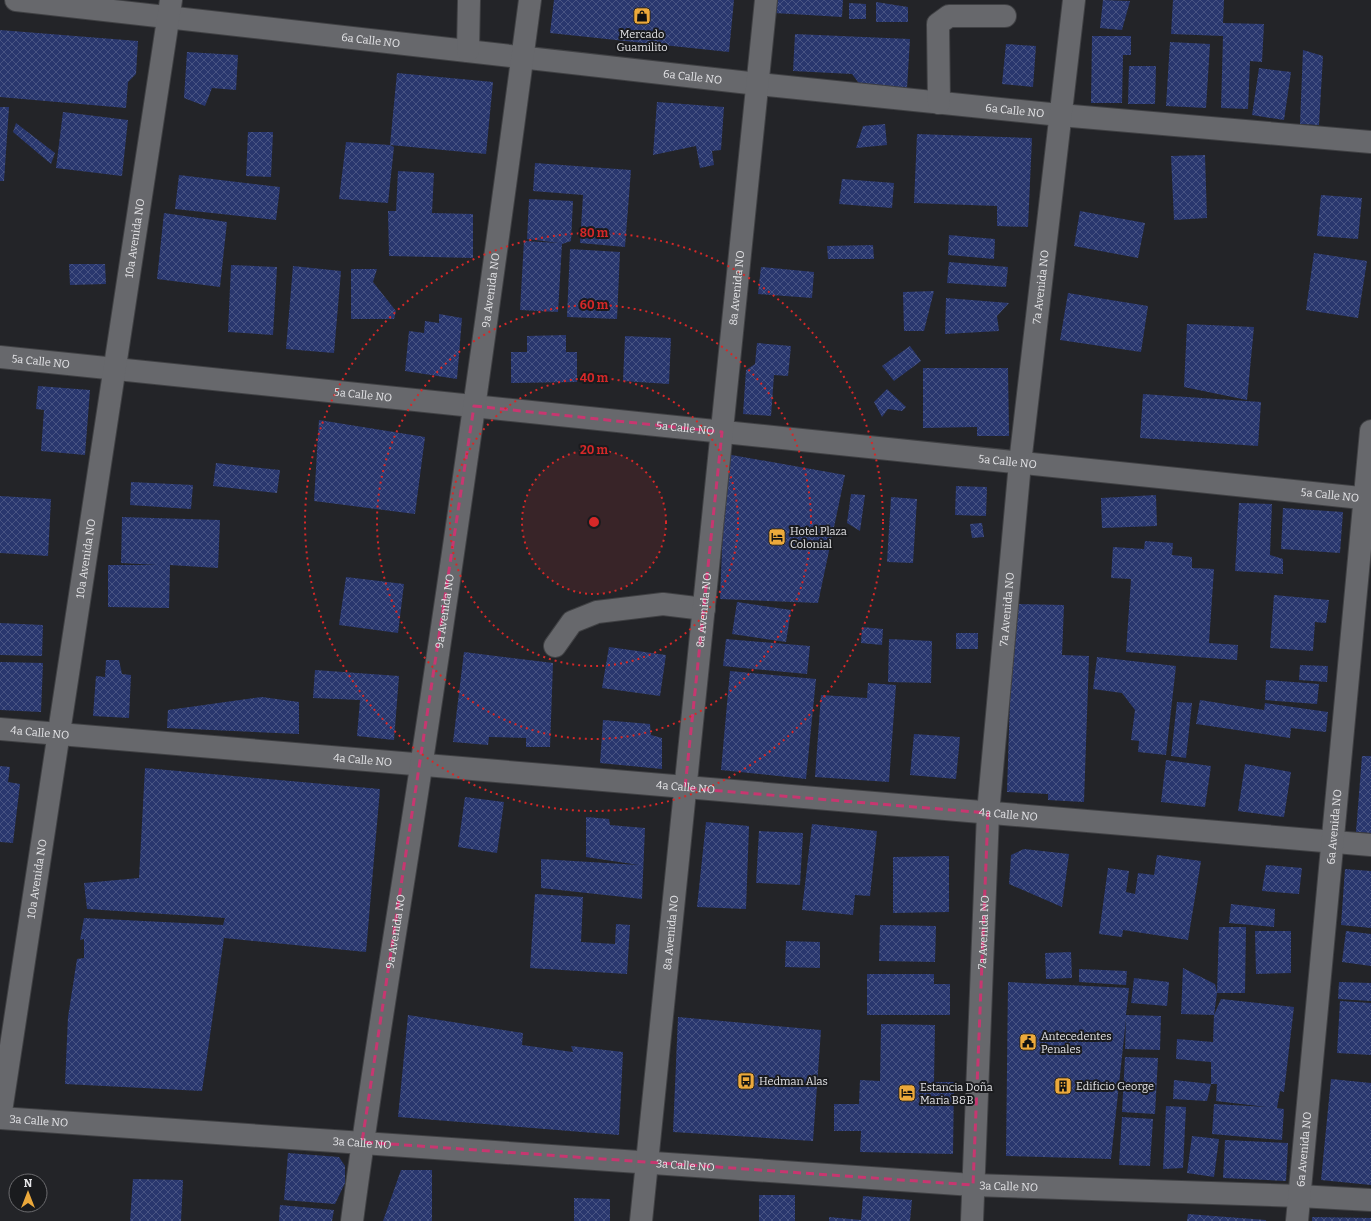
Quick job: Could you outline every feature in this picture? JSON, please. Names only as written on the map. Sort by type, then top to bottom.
[{"type":"street","name":"6a Calle NO","points":[[16,0],[170,8],[468,51],[758,84],[1060,115],[1371,142]]},
{"type":"street","points":[[468,51],[469,0]]},
{"type":"street","name":"9a Avenida NO","points":[[352,1221],[362,1142],[422,765],[474,406],[530,0]]},
{"type":"street","name":"8a Avenida NO","points":[[641,1221],[766,0]]},
{"type":"street","name":"7a Avenida NO","points":[[972,1221],[988,813],[1020,463],[1074,0]]},
{"type":"street","name":"10a Avenida NO","points":[[0,1118],[170,8]]},
{"type":"street","points":[[939,103],[938,24],[949,16],[1005,16]]},
{"type":"street","name":"5a Calle NO","points":[[0,357],[1368,499]]},
{"type":"street","name":"6a Avenida NO","points":[[1297,1221],[1332,842],[1368,499],[1371,432]]},
{"type":"street","points":[[555,646],[572,622],[597,612],[663,604],[704,609]]},
{"type":"street","name":"4a Calle NO","points":[[0,730],[1371,846]]},
{"type":"street","name":"3a Calle NO","points":[[0,1118],[973,1185],[1299,1196],[1371,1200]]},
{"type":"highlighted area","points":[[474,406],[722,432],[685,788],[988,813],[973,1185],[362,1142]]},
{"type":"building","name":"Mercado Guamilito","points":[[554,0],[734,0],[729,52],[550,33]]},
{"type":"building","points":[[775,0],[843,0],[842,17],[774,13]]},
{"type":"building","points":[[1103,0],[1130,1],[1122,30],[1100,28]]},
{"type":"building","points":[[1173,0],[1224,0],[1223,23],[1264,24],[1262,62],[1250,61],[1248,109],[1221,108],[1223,36],[1171,34]]},
{"type":"building","points":[[876,2],[908,7],[908,22],[876,22]]},
{"type":"building","points":[[849,3],[866,4],[866,19],[849,19]]},
{"type":"building","points":[[0,30],[138,41],[136,74],[128,82],[126,108],[0,97]]},
{"type":"building","points":[[795,34],[910,39],[907,88],[861,86],[852,74],[793,71]]},
{"type":"building","points":[[1092,36],[1131,36],[1131,55],[1123,55],[1122,103],[1091,103]]},
{"type":"building","points":[[1170,42],[1210,44],[1206,108],[1166,106]]},
{"type":"building","points":[[1006,44],[1036,46],[1033,87],[1002,84]]},
{"type":"building","points":[[1303,50],[1323,56],[1319,125],[1300,124]]},
{"type":"building","points":[[187,52],[238,55],[236,90],[212,88],[205,106],[184,98]]},
{"type":"building","points":[[1129,66],[1156,66],[1155,104],[1128,104]]},
{"type":"building","points":[[1259,68],[1291,72],[1284,120],[1252,115]]},
{"type":"building","points":[[397,73],[493,82],[486,154],[390,145]]},
{"type":"building","points":[[657,102],[724,107],[721,150],[712,151],[714,165],[700,168],[696,146],[653,155]]},
{"type":"building","points":[[0,107],[9,107],[4,181],[0,181]]},
{"type":"building","points":[[63,112],[128,120],[122,176],[56,168]]},
{"type":"building","points":[[16,123],[55,153],[51,164],[13,132]]},
{"type":"building","points":[[885,124],[887,145],[856,148],[863,126]]},
{"type":"building","points":[[248,132],[273,132],[271,177],[246,176]]},
{"type":"building","points":[[917,134],[1032,138],[1028,227],[997,226],[997,206],[914,203]]},
{"type":"building","points":[[346,142],[390,145],[394,147],[388,203],[339,199]]},
{"type":"building","points":[[1205,155],[1207,218],[1174,220],[1171,156]]},
{"type":"building","points":[[535,163],[631,170],[625,247],[580,243],[583,195],[533,191]]},
{"type":"building","points":[[398,171],[434,173],[432,213],[473,214],[473,258],[389,256],[388,211],[396,211]]},
{"type":"building","points":[[179,175],[280,187],[276,220],[175,209]]},
{"type":"building","points":[[842,179],[894,183],[892,208],[839,204]]},
{"type":"building","points":[[1321,195],[1362,198],[1358,239],[1317,236]]},
{"type":"building","points":[[529,199],[573,201],[571,241],[562,244],[558,312],[520,310],[524,241],[559,243],[527,239]]},
{"type":"building","points":[[1080,211],[1145,223],[1138,258],[1074,246]]},
{"type":"building","points":[[164,213],[227,222],[220,287],[157,279]]},
{"type":"building","points":[[949,235],[995,239],[994,259],[948,255]]},
{"type":"building","points":[[873,245],[874,259],[828,259],[827,246]]},
{"type":"building","points":[[570,249],[620,252],[617,319],[567,317]]},
{"type":"building","points":[[1314,253],[1367,261],[1358,318],[1306,310]]},
{"type":"building","points":[[949,262],[1008,267],[1006,287],[947,283]]},
{"type":"building","points":[[69,264],[105,264],[106,284],[70,285]]},
{"type":"building","points":[[231,265],[277,267],[273,335],[228,332]]},
{"type":"building","points":[[293,266],[341,271],[334,353],[286,349]]},
{"type":"building","points":[[761,267],[814,272],[812,298],[758,294]]},
{"type":"building","points":[[351,269],[377,269],[373,282],[396,311],[394,319],[351,319]]},
{"type":"building","points":[[934,291],[924,331],[904,331],[903,292]]},
{"type":"building","points":[[1068,293],[1148,306],[1141,352],[1060,340]]},
{"type":"building","points":[[946,298],[1009,303],[997,316],[999,331],[945,334]]},
{"type":"building","points":[[439,314],[462,318],[457,379],[405,371],[409,331],[424,333],[425,321],[439,323]]},
{"type":"building","points":[[1187,324],[1254,327],[1247,400],[1184,387]]},
{"type":"building","points":[[566,335],[566,352],[577,352],[577,382],[511,383],[511,352],[527,352],[527,336]]},
{"type":"building","points":[[625,336],[671,338],[669,384],[623,381]]},
{"type":"building","points":[[757,343],[791,346],[788,376],[774,375],[771,416],[743,414],[746,370],[755,364]]},
{"type":"building","points":[[910,346],[921,361],[894,381],[882,366]]},
{"type":"building","points":[[923,368],[1008,368],[1009,436],[977,436],[977,427],[923,428]]},
{"type":"building","points":[[38,386],[90,390],[85,455],[41,451],[44,410],[36,409]]},
{"type":"building","points":[[887,389],[906,407],[902,411],[888,409],[882,417],[874,402]]},
{"type":"building","points":[[1143,394],[1261,402],[1258,446],[1140,438]]},
{"type":"building","points":[[319,420],[425,437],[415,514],[314,501]]},
{"type":"building","name":"Hotel Plaza Colonial","points":[[726,454],[845,475],[818,603],[720,599]]},
{"type":"building","points":[[216,463],[280,470],[277,493],[213,486]]},
{"type":"building","points":[[131,482],[193,485],[191,509],[130,505]]},
{"type":"building","points":[[956,486],[987,487],[986,516],[955,515]]},
{"type":"building","points":[[851,494],[865,495],[860,531],[847,523]]},
{"type":"building","points":[[1156,495],[1157,526],[1102,528],[1101,498]]},
{"type":"building","points":[[0,496],[51,499],[48,556],[0,553]]},
{"type":"building","points":[[891,497],[917,499],[913,563],[887,562]]},
{"type":"building","points":[[1239,503],[1272,504],[1270,555],[1283,559],[1283,574],[1235,571]]},
{"type":"building","points":[[1283,508],[1343,512],[1340,553],[1281,549]]},
{"type":"building","points":[[122,517],[220,520],[218,568],[170,565],[169,608],[108,607],[108,565],[157,565],[121,563]]},
{"type":"building","points":[[982,523],[984,537],[972,538],[970,524]]},
{"type":"building","points":[[1145,541],[1173,543],[1172,555],[1192,557],[1192,568],[1214,569],[1209,643],[1238,645],[1237,660],[1126,652],[1131,579],[1111,578],[1113,547],[1144,549]]},
{"type":"building","points":[[346,577],[404,584],[398,633],[339,625]]},
{"type":"building","points":[[1274,595],[1329,600],[1326,623],[1315,622],[1313,651],[1270,648]]},
{"type":"building","points":[[737,602],[791,610],[786,642],[732,634]]},
{"type":"building","points":[[1013,604],[1064,605],[1062,655],[1089,656],[1084,802],[1048,800],[1048,794],[1007,792]]},
{"type":"building","points":[[0,623],[43,625],[42,656],[0,655]]},
{"type":"building","points":[[862,627],[883,629],[882,645],[861,643]]},
{"type":"building","points":[[956,633],[978,633],[978,649],[956,649]]},
{"type":"building","points":[[726,639],[810,646],[807,674],[723,666]]},
{"type":"building","points":[[889,639],[932,641],[931,683],[888,682]]},
{"type":"building","points":[[609,647],[666,655],[660,696],[602,688]]},
{"type":"building","points":[[464,652],[553,663],[550,747],[526,747],[526,738],[489,737],[488,745],[453,742]]},
{"type":"building","points":[[1097,657],[1176,666],[1166,755],[1138,752],[1139,741],[1131,740],[1135,710],[1122,693],[1093,689]]},
{"type":"building","points":[[106,660],[119,660],[122,674],[131,675],[129,718],[93,716],[96,676],[105,677]]},
{"type":"building","points":[[0,662],[43,663],[41,712],[0,710]]},
{"type":"building","points":[[1300,665],[1328,666],[1327,682],[1299,680]]},
{"type":"building","points":[[315,670],[399,676],[394,740],[357,736],[360,700],[313,698]]},
{"type":"building","points":[[730,671],[816,679],[806,779],[721,770]]},
{"type":"building","points":[[1266,680],[1319,684],[1317,704],[1265,700]]},
{"type":"building","points":[[868,683],[896,685],[889,782],[815,777],[821,695],[867,698]]},
{"type":"building","points":[[262,697],[299,702],[299,734],[167,728],[168,710]]},
{"type":"building","points":[[1200,700],[1264,710],[1265,703],[1328,712],[1326,732],[1291,728],[1290,738],[1196,724]]},
{"type":"building","points":[[1177,702],[1192,703],[1186,758],[1171,756]]},
{"type":"building","points":[[603,720],[650,724],[651,735],[662,738],[662,769],[600,763]]},
{"type":"building","points":[[914,734],[960,737],[956,779],[910,775]]},
{"type":"building","points":[[1362,756],[1371,756],[1371,833],[1356,832]]},
{"type":"building","points":[[1166,760],[1211,766],[1205,807],[1161,802]]},
{"type":"building","points":[[1245,764],[1291,772],[1284,817],[1238,811]]},
{"type":"building","points":[[0,766],[10,767],[8,782],[20,784],[13,843],[0,842]]},
{"type":"building","points":[[145,768],[380,789],[366,952],[224,938],[202,1091],[65,1084],[68,1017],[77,959],[84,958],[84,939],[80,940],[84,918],[223,925],[225,918],[87,909],[84,883],[139,878]]},
{"type":"building","points":[[465,797],[504,802],[497,853],[458,847]]},
{"type":"building","points":[[586,817],[609,819],[610,825],[645,828],[642,899],[541,888],[541,859],[639,865],[586,857]]},
{"type":"building","points":[[706,822],[749,826],[746,909],[697,907]]},
{"type":"building","points":[[812,824],[877,831],[870,896],[855,895],[853,915],[802,910]]},
{"type":"building","points":[[759,831],[803,833],[800,885],[756,883]]},
{"type":"building","points":[[1024,849],[1069,854],[1062,907],[1009,884],[1011,855]]},
{"type":"building","points":[[1157,855],[1201,861],[1188,940],[1123,930],[1122,937],[1099,934],[1108,868],[1129,871],[1126,892],[1135,894],[1138,873],[1154,875],[1152,889]]},
{"type":"building","points":[[949,856],[949,912],[893,913],[893,857]]},
{"type":"building","points":[[1266,865],[1302,868],[1299,894],[1262,891]]},
{"type":"building","points":[[1345,869],[1371,871],[1371,928],[1341,925]]},
{"type":"building","points":[[535,894],[583,897],[581,942],[615,944],[616,924],[630,925],[627,974],[530,968]]},
{"type":"building","points":[[1231,904],[1275,909],[1274,927],[1229,923]]},
{"type":"building","points":[[880,925],[936,926],[935,962],[879,961]]},
{"type":"building","points":[[1219,927],[1246,927],[1245,993],[1217,993]]},
{"type":"building","points":[[1255,931],[1291,931],[1291,973],[1256,974]]},
{"type":"building","points":[[1346,931],[1371,934],[1371,966],[1342,962]]},
{"type":"building","points":[[786,941],[820,942],[820,968],[785,967]]},
{"type":"building","points":[[1071,952],[1072,978],[1046,979],[1045,953]]},
{"type":"building","points":[[1183,968],[1215,984],[1217,993],[1214,1015],[1181,1014]]},
{"type":"building","points":[[1079,969],[1127,971],[1126,985],[1079,982]]},
{"type":"building","points":[[867,974],[934,974],[934,984],[950,984],[950,1015],[867,1015]]},
{"type":"building","points":[[1134,978],[1169,982],[1167,1006],[1131,1003]]},
{"type":"building","name":"Edificio George","points":[[1008,982],[1129,988],[1126,1015],[1161,1016],[1160,1050],[1125,1049],[1126,1019],[1111,1159],[1006,1156]]},
{"type":"building","points":[[1339,982],[1371,983],[1371,1001],[1338,999]]},
{"type":"building","points":[[1221,999],[1294,1007],[1284,1092],[1280,1091],[1277,1108],[1284,1109],[1282,1140],[1212,1134],[1214,1104],[1267,1107],[1216,1101],[1217,1084],[1211,1084],[1211,1062],[1176,1059],[1177,1039],[1213,1042],[1214,1015]]},
{"type":"building","points":[[1340,1001],[1371,1003],[1371,1055],[1337,1053]]},
{"type":"building","points":[[408,1015],[523,1033],[522,1045],[573,1052],[571,1046],[623,1052],[619,1135],[398,1117]]},
{"type":"building","name":"Hedman Alas","points":[[678,1017],[821,1030],[813,1141],[673,1132]]},
{"type":"building","name":"Estancia Doña Maria B&B","points":[[881,1024],[935,1025],[934,1082],[954,1082],[953,1154],[860,1152],[861,1131],[834,1131],[834,1104],[859,1104],[860,1080],[880,1081]]},
{"type":"building","points":[[1125,1057],[1158,1058],[1155,1114],[1122,1112]]},
{"type":"building","points":[[1331,1079],[1371,1083],[1371,1185],[1321,1180]]},
{"type":"building","points":[[1174,1080],[1211,1084],[1207,1101],[1173,1099]]},
{"type":"building","points":[[1166,1106],[1186,1107],[1183,1168],[1163,1169]]},
{"type":"building","points":[[1122,1117],[1153,1119],[1150,1166],[1119,1165]]},
{"type":"building","points":[[1192,1136],[1219,1139],[1214,1177],[1187,1173]]},
{"type":"building","points":[[1225,1140],[1288,1143],[1286,1181],[1223,1178]]},
{"type":"building","points":[[288,1153],[339,1157],[345,1166],[345,1183],[335,1204],[284,1200]]},
{"type":"building","points":[[401,1170],[432,1170],[432,1221],[383,1221]]},
{"type":"building","points":[[133,1179],[183,1180],[181,1221],[130,1221]]},
{"type":"building","points":[[759,1195],[795,1195],[795,1221],[759,1221]]},
{"type":"building","points":[[863,1196],[912,1200],[910,1221],[829,1221],[829,1217],[861,1220]]},
{"type":"building","points":[[574,1198],[610,1199],[610,1221],[574,1221]]},
{"type":"building","points":[[280,1205],[334,1210],[332,1221],[279,1221]]},
{"type":"building","points":[[1188,1214],[1266,1220],[1266,1221],[1187,1221]]},
{"type":"building","points":[[1312,1217],[1371,1218],[1371,1221],[1312,1221]]},
{"type":"place","name":"Mercado Guamilito","points":[[642,16]]},
{"type":"place","name":"Hotel Plaza Colonial","points":[[777,537]]},
{"type":"place","name":"Antecedentes Penales","points":[[1028,1042]]},
{"type":"place","name":"Hedman Alas","points":[[746,1081]]},
{"type":"place","name":"Edificio George","points":[[1063,1086]]},
{"type":"place","name":"Estancia Doña Maria B&B","points":[[907,1093]]}]
